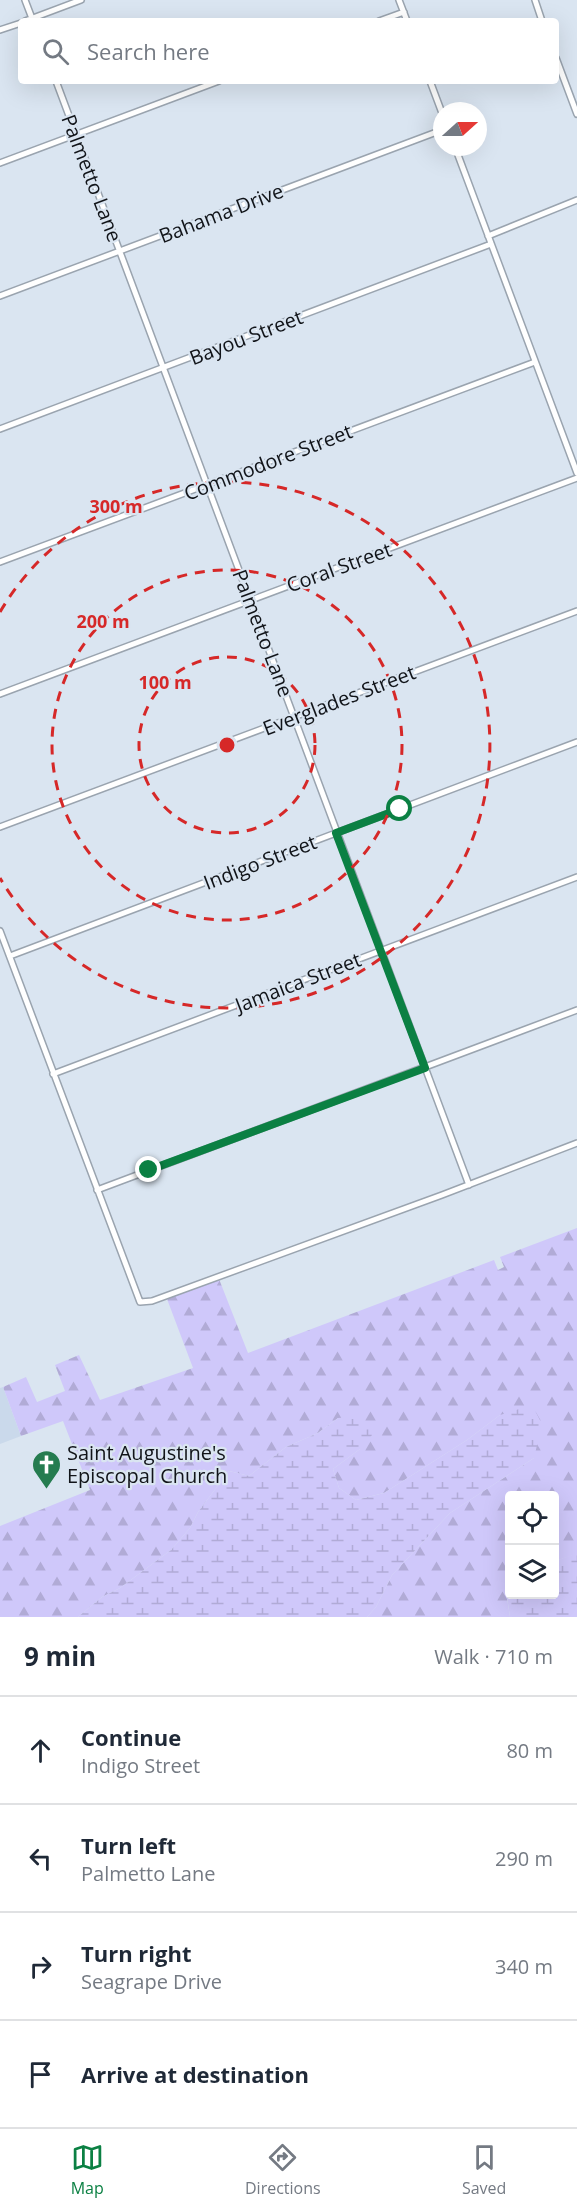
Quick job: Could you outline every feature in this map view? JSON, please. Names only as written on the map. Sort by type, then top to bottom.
[{"type":"street","points":[[25,0],[32,18]]},
{"type":"street","points":[[38,18],[81,0]]},
{"type":"street","points":[[399,0],[406,18]]},
{"type":"street","points":[[535,0],[541,18]]},
{"type":"street","points":[[387,18],[404,12]]},
{"type":"street","points":[[0,30],[18,24]]},
{"type":"street","points":[[559,66],[577,114]]},
{"type":"street","name":"Palmetto Lane","points":[[57,84],[469,1185]]},
{"type":"street","points":[[0,163],[211,84]]},
{"type":"street","points":[[431,84],[438,102]]},
{"type":"street","name":"Bahama Drive","points":[[0,296],[433,133]]},
{"type":"street","points":[[458,156],[577,476]]},
{"type":"street","points":[[488,236],[577,200]]},
{"type":"street","name":"Bayou Street","points":[[0,429],[491,244]]},
{"type":"street","name":"Commodore Street","points":[[0,562],[536,362]]},
{"type":"street","name":"Coral Street","points":[[0,694],[577,476]]},
{"type":"street","name":"Everglades Street","points":[[0,827],[577,611]]},
{"type":"street","name":"Indigo Street","points":[[10,956],[577,742]]},
{"type":"street","name":"Jamaica Street","points":[[53,1074],[577,877]]},
{"type":"street","points":[[0,931],[140,1302],[152,1301],[577,1143]]},
{"type":"street","points":[[97,1190],[577,1010]]},
{"type":"shaded area","points":[[3,1387],[21,1436],[0,1444],[0,1388]]},
{"type":"green space","points":[[577,1228],[577,1554],[559,1560],[559,1491],[505,1491],[505,1599],[507,1599],[510,1617],[367,1617],[376,1607],[392,1575],[450,1513],[534,1458],[500,1415],[467,1440],[384,1493],[356,1500],[339,1488],[333,1469],[360,1449],[338,1418],[318,1433],[286,1447],[249,1476],[229,1471],[198,1512],[190,1528],[171,1550],[120,1588],[102,1597],[78,1617],[0,1617],[0,1526],[90,1490],[63,1421],[21,1436],[3,1387],[26,1377],[37,1402],[65,1391],[55,1365],[79,1355],[100,1400],[193,1368],[167,1299],[219,1279],[248,1353],[494,1260],[498,1270],[504,1267],[500,1257]]},
{"type":"green space","points":[[532,1405],[542,1424],[534,1458],[450,1513],[392,1575],[376,1607],[367,1617],[78,1617],[102,1597],[120,1588],[171,1550],[190,1528],[198,1512],[229,1471],[249,1476],[286,1447],[318,1433],[338,1418],[363,1416],[372,1435],[360,1449],[333,1469],[339,1488],[356,1500],[384,1493],[467,1440],[500,1415]]},
{"type":"green space","points":[[577,1554],[577,1617],[510,1617],[507,1599],[559,1599],[559,1560]]},
{"type":"place","name":"Saint Augustine's Episcopal Church","points":[[46,1490]]},
{"type":"route","points":[[149,1170],[425,1068],[336,833],[400,809]]}]
